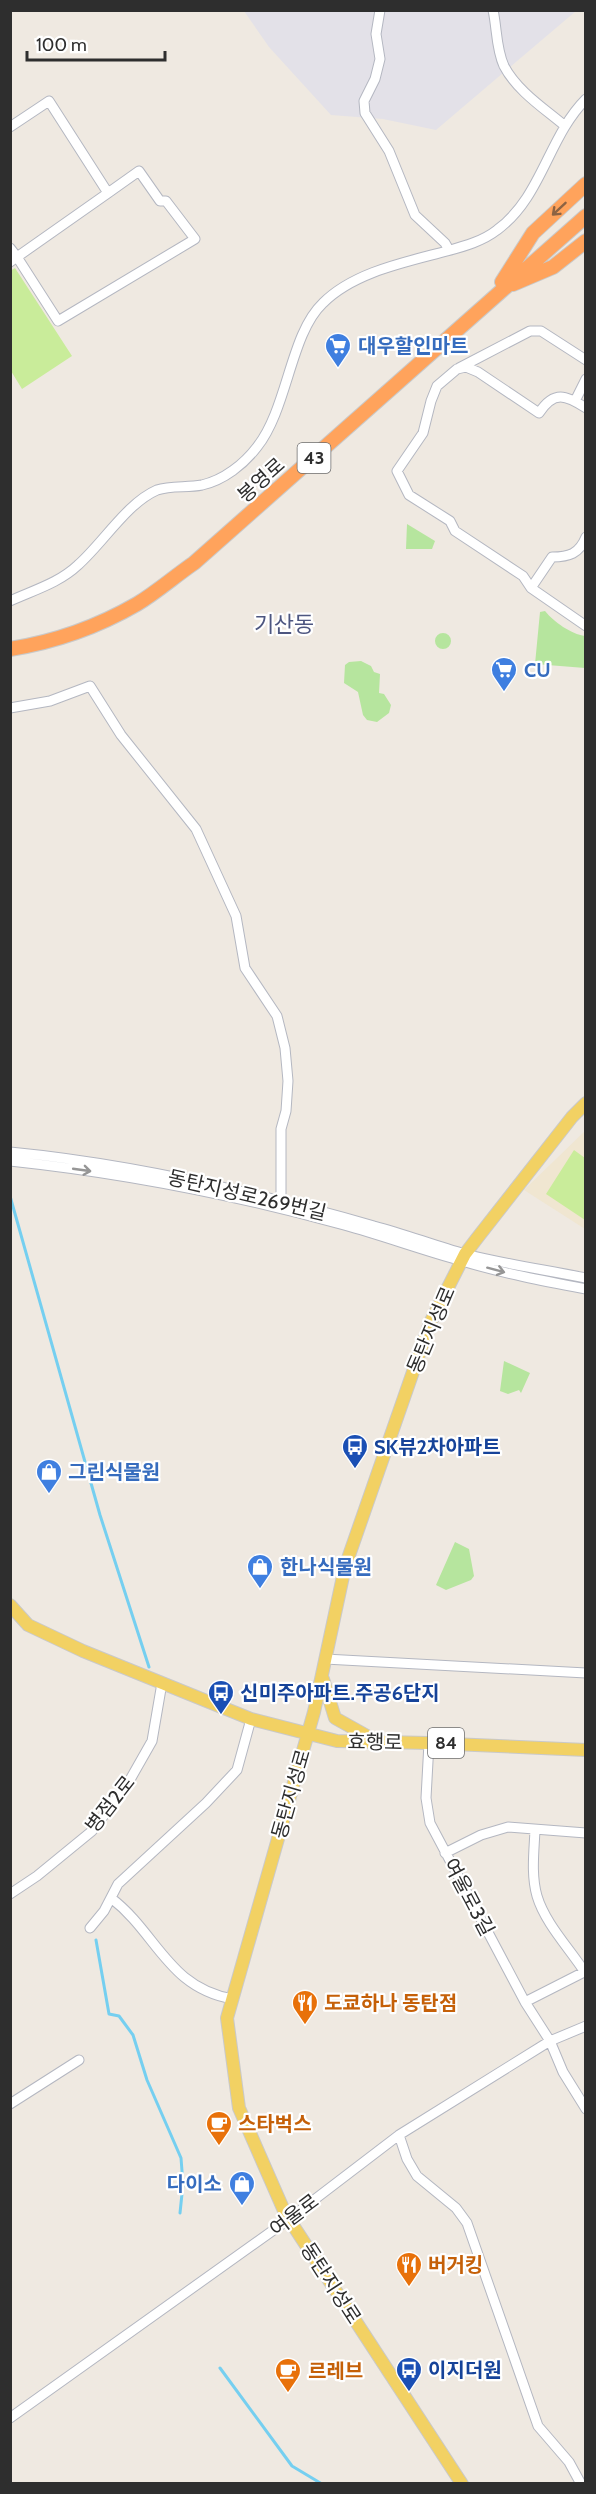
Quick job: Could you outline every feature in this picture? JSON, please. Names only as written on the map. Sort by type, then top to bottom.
[{"type":"highway","points":[[492,298],[532,233],[585,184]]},
{"type":"highway","name":"봉영로","points":[[10,649],[87,629],[138,603],[194,563],[585,216]]},
{"type":"highway","points":[[504,287],[554,267],[585,241]]},
{"type":"main road","name":"동탄지성로","points":[[462,2484],[289,2219],[239,2108],[227,2018],[308,1733],[345,1567],[430,1323],[464,1258],[585,1103]]},
{"type":"main road","name":"84","points":[[10,1605],[28,1625],[83,1651],[167,1685]]},
{"type":"main road","points":[[322,1676],[336,1718],[380,1743]]},
{"type":"main road","name":"효행로","points":[[167,1685],[251,1719],[337,1741],[585,1750]]},
{"type":"street","points":[[380,10],[376,34],[380,59],[375,80],[364,101],[366,113],[389,151],[415,215],[445,243],[449,250]]},
{"type":"street","points":[[493,10],[504,66],[522,89],[565,126]]},
{"type":"street","points":[[11,600],[46,587],[77,567],[134,507],[150,494],[166,488],[202,485],[219,478],[245,460],[269,428],[308,324],[324,302],[355,282],[378,272],[480,241],[497,230],[523,204],[565,126],[585,99]]},
{"type":"street","points":[[10,127],[49,101],[108,193]]},
{"type":"street","points":[[10,248],[14,259],[58,321],[195,239],[166,201],[160,201],[139,171],[14,259]]},
{"type":"street","points":[[585,360],[541,331],[530,330],[457,369],[437,386],[423,433],[397,471],[409,495],[450,522],[455,531],[524,576],[531,588],[585,626]]},
{"type":"street","points":[[457,369],[466,368],[478,372],[539,413],[545,403],[555,397],[566,396],[585,408]]},
{"type":"street","points":[[575,401],[585,379]]},
{"type":"street","points":[[531,588],[552,557],[567,557],[578,551],[585,537]]},
{"type":"street","points":[[10,708],[50,700],[90,686],[121,735],[196,829],[236,916],[245,968],[277,1016],[285,1048],[288,1081],[286,1111],[281,1129],[281,1201]]},
{"type":"street","points":[[10,1152],[25,1158],[176,1185],[270,1206],[464,1258],[519,1276],[585,1289]]},
{"type":"street","points":[[10,1161],[25,1158]]},
{"type":"street","name":"동탄지성로269번길","points":[[25,1158],[93,1162],[184,1178],[376,1226],[464,1258]]},
{"type":"street","points":[[464,1258],[585,1278]]},
{"type":"street","points":[[325,1659],[585,1673]]},
{"type":"street","name":"병점2로","points":[[10,1894],[37,1876],[92,1830],[127,1785],[152,1741],[157,1712],[167,1685]]},
{"type":"street","points":[[90,1928],[118,1884],[206,1803],[237,1770],[251,1719]]},
{"type":"street","name":"여울로3길","points":[[429,1743],[426,1798],[430,1823],[585,2109]]},
{"type":"street","points":[[445,1852],[481,1835],[508,1827],[585,1833]]},
{"type":"street","points":[[525,2002],[585,1971],[550,1921],[538,1896],[533,1866],[536,1830]]},
{"type":"street","points":[[111,1898],[121,1906],[188,1982],[215,1996],[233,1999]]},
{"type":"street","name":"여울로","points":[[10,2418],[289,2219],[399,2135],[550,2041],[585,2026]]},
{"type":"street","points":[[10,2104],[79,2061]]},
{"type":"street","points":[[399,2135],[407,2158],[417,2176],[456,2208],[467,2223],[538,2426],[569,2462],[581,2484]]},
{"type":"shaded area","points":[[244,11],[576,11],[436,130],[383,119],[331,115],[269,47]]},
{"type":"shaded area","points":[[585,1131],[585,1229],[524,1190]]},
{"type":"green space","points":[[15,268],[72,356],[22,389],[11,371],[10,271]]},
{"type":"green space","points":[[407,524],[435,541],[432,549],[406,549]]},
{"type":"green space","points":[[545,611],[563,627],[585,636],[585,668],[535,664],[540,612]]},
{"type":"green space","points":[[440,633],[446,633],[451,641],[449,647],[440,649],[435,644],[435,638]]},
{"type":"green space","points":[[361,661],[380,674],[379,693],[384,694],[391,705],[389,713],[377,722],[367,720],[363,715],[358,692],[344,683],[345,665],[349,662]]},
{"type":"green space","points":[[574,1150],[585,1158],[585,1220],[546,1194]]},
{"type":"green space","points":[[504,1361],[530,1373],[521,1393],[519,1390],[508,1394],[500,1391]]},
{"type":"green space","points":[[455,1542],[469,1549],[474,1576],[471,1580],[446,1590],[436,1585]]},
{"type":"waterway","points":[[10,1196],[100,1515],[149,1667]]},
{"type":"waterway","points":[[96,1940],[109,2014],[119,2016],[133,2035],[147,2080],[181,2158],[183,2184],[180,2213]]},
{"type":"waterway","points":[[220,2368],[292,2466],[322,2484]]},
{"type":"place","name":"대우할인마트","points":[[338,369]]},
{"type":"place","name":"CU","points":[[504,693]]},
{"type":"place","name":"SK뷰2차아파트","points":[[355,1470]]},
{"type":"place","name":"그린식물원","points":[[49,1495]]},
{"type":"place","name":"한나식물원","points":[[260,1590]]},
{"type":"place","name":"신미주아파트.주공6단지","points":[[221,1716]]},
{"type":"place","name":"도쿄하나 동탄점","points":[[305,2026]]},
{"type":"place","name":"스타벅스","points":[[219,2147]]},
{"type":"place","name":"다이소","points":[[242,2207]]},
{"type":"place","name":"버거킹","points":[[409,2288]]},
{"type":"place","name":"이지더원","points":[[409,2393]]},
{"type":"place","name":"르레브","points":[[288,2394]]},
{"type":"district","name":"기산동","points":[[284,624]]}]
